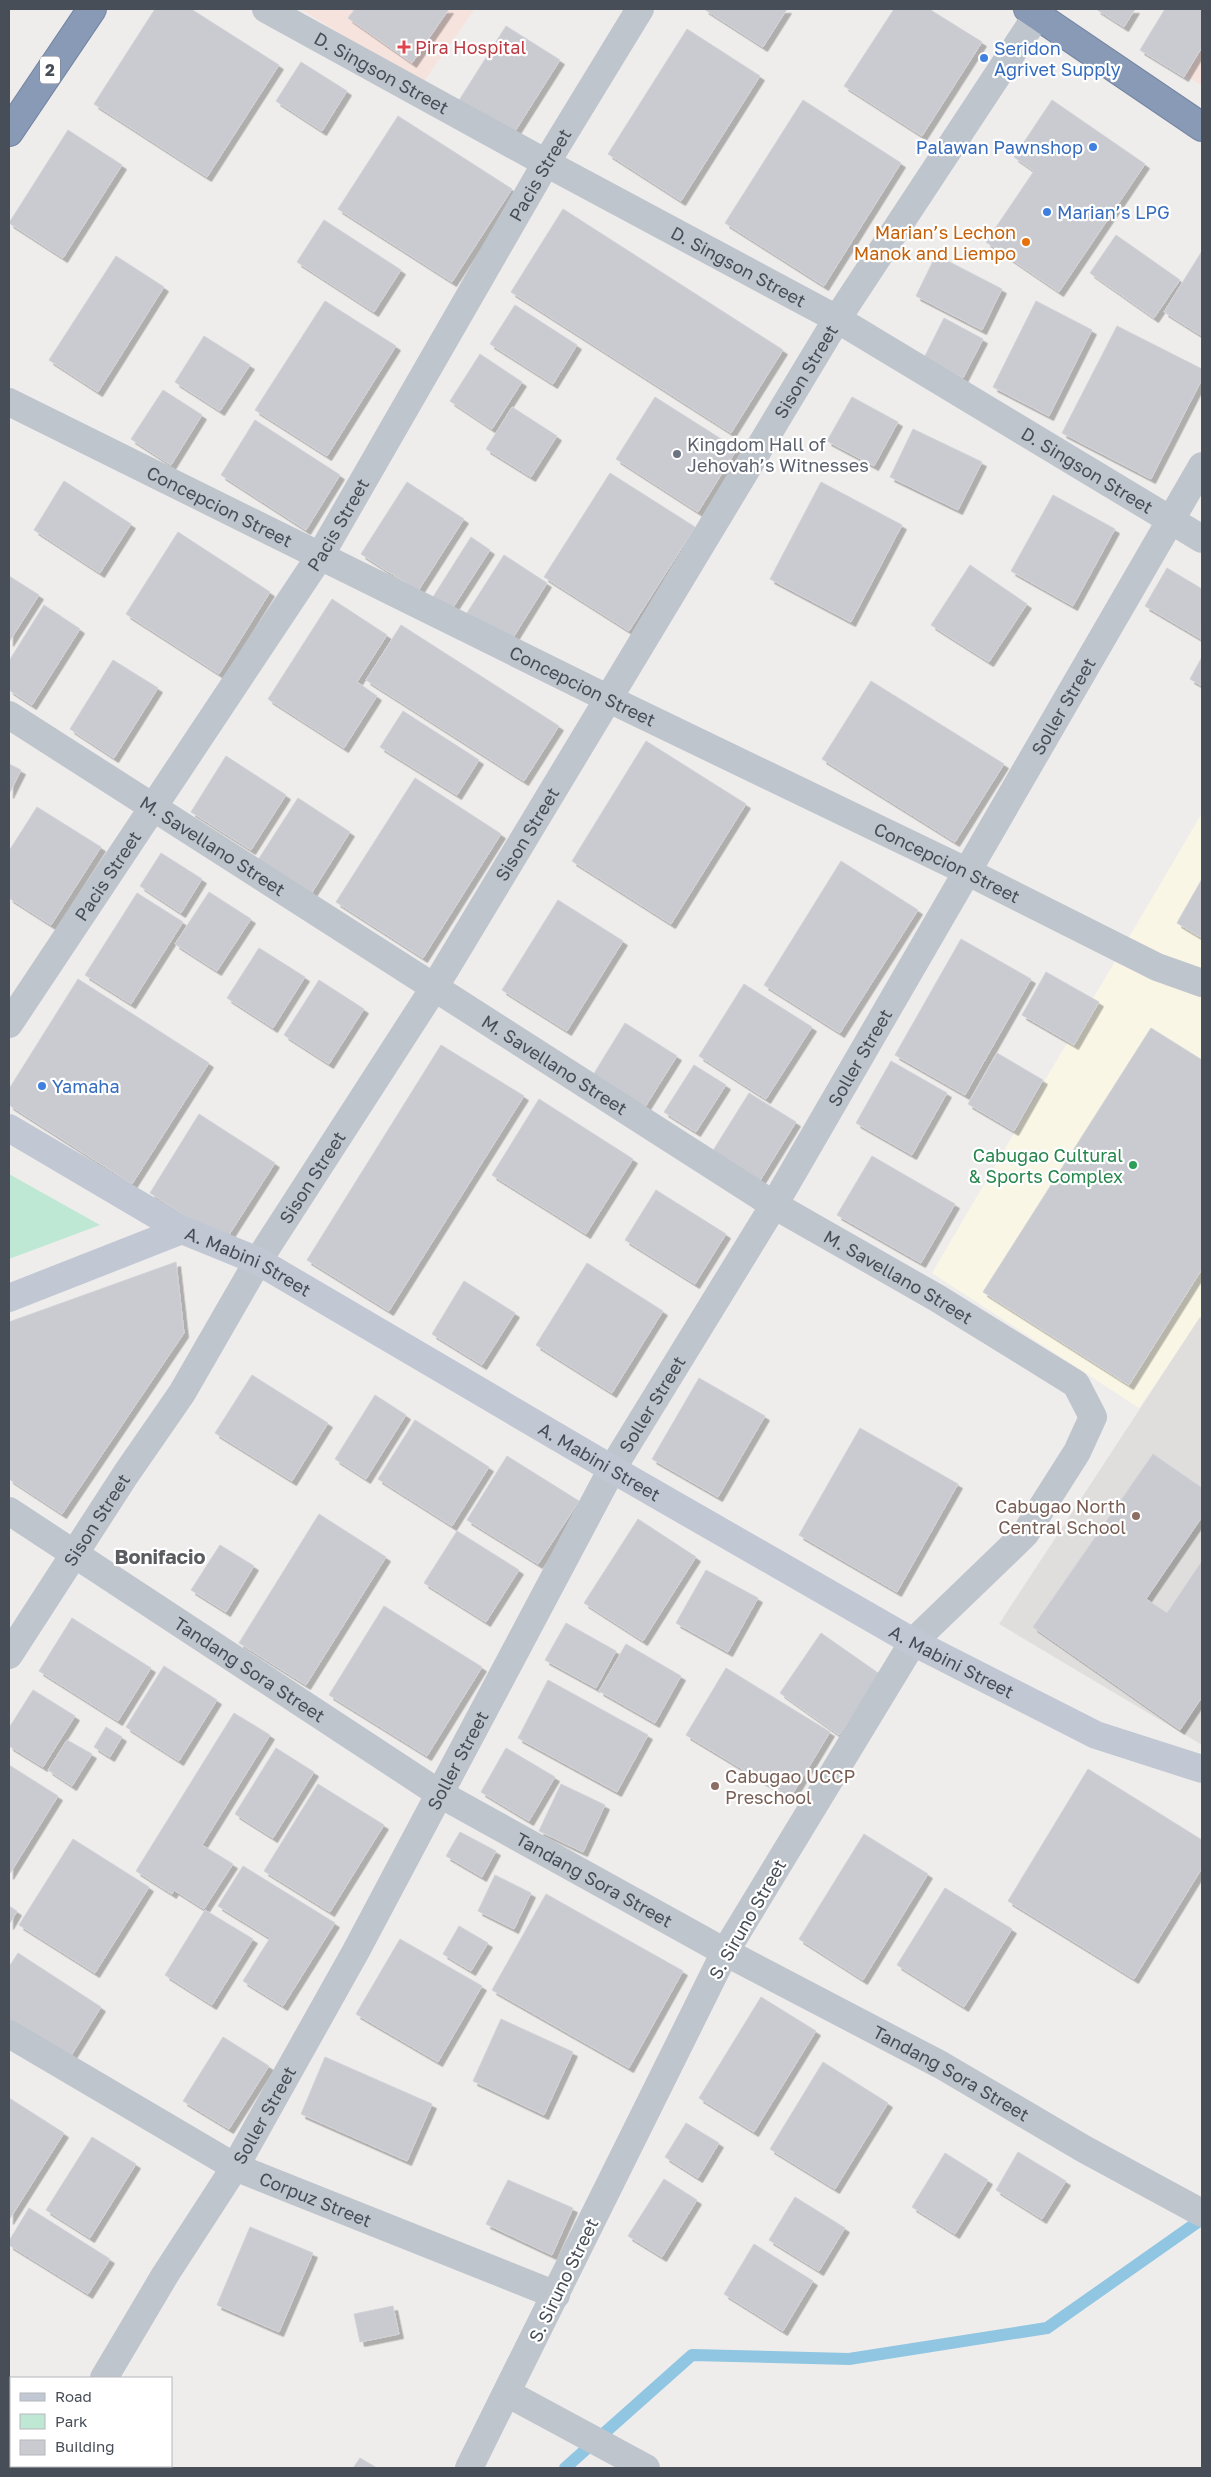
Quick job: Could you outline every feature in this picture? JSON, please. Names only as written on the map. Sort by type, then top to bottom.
[{"type":"highway","name":"2","points":[[9,132],[92,9]]},
{"type":"highway","points":[[1036,11],[1202,127]]},
{"type":"street","name":"D. Singson Street","points":[[266,9],[546,163],[837,319],[1202,539]]},
{"type":"street","name":"Pacis Street","points":[[9,1024],[152,806],[320,556],[546,163],[640,9]]},
{"type":"street","name":"Sison Street","points":[[9,1655],[182,1393],[258,1261],[434,988],[837,319],[1036,11]]},
{"type":"street","name":"Concepcion Street","points":[[9,402],[609,699],[966,871],[1157,967],[1202,983]]},
{"type":"street","name":"Soller Street","points":[[105,2377],[165,2275],[235,2167],[356,1951],[612,1469],[774,1205],[1202,466]]},
{"type":"street","name":"M. Savellano Street","points":[[9,715],[774,1205],[937,1298],[1076,1384],[1093,1416]]},
{"type":"street","name":"A. Mabini Street","points":[[9,1128],[182,1230],[258,1261],[612,1469],[913,1642],[1096,1735],[1202,1769]]},
{"type":"street","points":[[9,1298],[182,1230]]},
{"type":"street","name":"S. Siruno Street","points":[[469,2468],[725,1952],[913,1642],[1025,1534],[1078,1452],[1093,1416]]},
{"type":"street","name":"Tandang Sora Street","points":[[9,1511],[440,1794],[725,1952],[941,2065],[1084,2149],[1202,2213]]},
{"type":"street","name":"Corpuz Street","points":[[9,2034],[235,2167],[556,2295]]},
{"type":"street","points":[[507,2393],[646,2468]]},
{"type":"shaded area","name":"Pira Hospital","points":[[300,9],[475,9],[422,84]]},
{"type":"shaded area","points":[[1202,49],[1202,86],[1185,75]]},
{"type":"shaded area","points":[[1202,813],[1202,1319],[1200,1318],[1139,1408],[932,1273]]},
{"type":"shaded area","name":"Cabugao North Central School","points":[[1200,1317],[1202,1319],[1202,1745],[999,1624]]},
{"type":"green space","points":[[9,1174],[100,1225],[9,1259]]},
{"type":"building","points":[[155,9],[191,9],[279,65],[207,177],[94,104]]},
{"type":"building","points":[[355,9],[449,9],[412,63],[348,18]]},
{"type":"building","points":[[704,9],[787,9],[763,47]]},
{"type":"building","points":[[894,9],[929,9],[982,42],[922,136],[844,86]]},
{"type":"building","points":[[1096,9],[1135,9],[1124,27]]},
{"type":"building","points":[[1165,9],[1202,9],[1202,47],[1184,77],[1140,50]]},
{"type":"building","points":[[506,26],[560,60],[512,136],[458,102]]},
{"type":"building","points":[[687,29],[760,76],[681,201],[608,154]]},
{"type":"building","points":[[301,62],[347,91],[322,131],[276,101]]},
{"type":"building","points":[[803,100],[901,163],[824,286],[725,223]]},
{"type":"building","points":[[1052,100],[1145,164],[1059,292],[986,242],[1034,171],[1014,157]]},
{"type":"building","points":[[398,116],[512,189],[452,282],[338,209]]},
{"type":"building","points":[[68,130],[122,165],[63,258],[9,223]]},
{"type":"building","points":[[563,209],[783,350],[731,433],[511,292]]},
{"type":"building","points":[[324,220],[401,270],[374,312],[297,262]]},
{"type":"building","points":[[1116,235],[1180,280],[1154,318],[1090,273]]},
{"type":"building","points":[[1202,251],[1202,336],[1164,312]]},
{"type":"building","points":[[936,255],[1002,289],[982,330],[916,296]]},
{"type":"building","points":[[116,256],[164,287],[98,392],[49,360]]},
{"type":"building","points":[[325,301],[396,346],[327,456],[255,410]]},
{"type":"building","points":[[1036,301],[1092,330],[1049,416],[993,387]]},
{"type":"building","points":[[515,305],[577,345],[553,384],[490,344]]},
{"type":"building","points":[[944,318],[983,339],[963,378],[924,358]]},
{"type":"building","points":[[1117,326],[1202,369],[1202,379],[1151,479],[1062,433]]},
{"type":"building","points":[[204,336],[250,365],[220,411],[175,382]]},
{"type":"building","points":[[480,354],[522,382],[492,429],[450,401]]},
{"type":"building","points":[[163,390],[202,415],[171,465],[131,439]]},
{"type":"building","name":"Kingdom Hall of Jehovah’s Witnesses","points":[[655,397],[737,449],[698,512],[616,459]]},
{"type":"building","points":[[852,397],[898,422],[874,466],[827,441]]},
{"type":"building","points":[[512,407],[557,436],[531,477],[486,449]]},
{"type":"building","points":[[255,420],[340,475],[306,530],[221,475]]},
{"type":"building","points":[[913,429],[982,462],[958,510],[890,477]]},
{"type":"building","points":[[610,473],[695,527],[629,631],[544,577]]},
{"type":"building","points":[[64,481],[131,524],[100,573],[34,530]]},
{"type":"building","points":[[407,482],[464,519],[418,591],[361,554]]},
{"type":"building","points":[[821,482],[902,525],[851,622],[770,579]]},
{"type":"building","points":[[1053,495],[1115,529],[1073,606],[1011,571]]},
{"type":"building","points":[[178,532],[270,592],[219,674],[126,614]]},
{"type":"building","points":[[471,537],[490,550],[452,609],[433,597]]},
{"type":"building","points":[[504,555],[547,583],[511,641],[467,613]]},
{"type":"building","points":[[970,565],[1027,604],[989,662],[931,625]]},
{"type":"building","points":[[1167,568],[1202,589],[1201,639],[1145,606]]},
{"type":"building","points":[[9,576],[39,595],[9,642]]},
{"type":"building","points":[[332,599],[387,635],[357,682],[377,696],[344,748],[268,699]]},
{"type":"building","points":[[44,605],[80,629],[32,705],[9,690],[9,661]]},
{"type":"building","points":[[401,625],[559,726],[524,781],[366,680]]},
{"type":"building","points":[[1202,657],[1202,686],[1190,679]]},
{"type":"building","points":[[113,660],[158,688],[114,758],[70,729]]},
{"type":"building","points":[[871,681],[1004,764],[955,842],[822,759]]},
{"type":"building","points":[[403,711],[479,760],[457,795],[380,747]]},
{"type":"building","points":[[646,741],[746,804],[671,924],[572,861]]},
{"type":"building","points":[[226,756],[286,795],[251,850],[191,812]]},
{"type":"building","points":[[9,764],[21,770],[9,794]]},
{"type":"building","points":[[415,778],[501,834],[423,958],[336,902]]},
{"type":"building","points":[[298,798],[350,832],[311,894],[258,860]]},
{"type":"building","points":[[37,807],[101,847],[51,925],[9,898],[9,851]]},
{"type":"building","points":[[161,853],[202,879],[181,913],[140,886]]},
{"type":"building","points":[[841,861],[918,910],[840,1033],[764,985]]},
{"type":"building","points":[[1202,879],[1202,938],[1177,923]]},
{"type":"building","points":[[209,892],[251,919],[217,971],[175,944]]},
{"type":"building","points":[[137,893],[183,922],[131,1004],[85,975]]},
{"type":"building","points":[[558,900],[623,941],[567,1031],[502,990]]},
{"type":"building","points":[[961,939],[1031,979],[965,1095],[895,1055]]},
{"type":"building","points":[[259,948],[305,977],[273,1028],[227,998]]},
{"type":"building","points":[[1046,972],[1099,1002],[1074,1045],[1022,1015]]},
{"type":"building","points":[[78,979],[209,1063],[132,1184],[9,1105],[9,1089]]},
{"type":"building","points":[[319,980],[364,1009],[329,1064],[284,1035]]},
{"type":"building","points":[[744,984],[812,1027],[766,1099],[699,1056]]},
{"type":"building","points":[[625,1023],[677,1056],[645,1107],[593,1075]]},
{"type":"building","name":"Cabugao Cultural & Sports Complex","points":[[1151,1028],[1202,1060],[1202,1269],[1129,1385],[983,1292]]},
{"type":"building","points":[[441,1045],[524,1096],[389,1311],[307,1260]]},
{"type":"building","points":[[997,1053],[1043,1080],[1014,1131],[968,1104]]},
{"type":"building","points":[[891,1061],[947,1093],[912,1155],[856,1123]]},
{"type":"building","points":[[694,1065],[726,1085],[696,1132],[664,1112]]},
{"type":"building","points":[[749,1093],[796,1122],[756,1187],[709,1157]]},
{"type":"building","points":[[539,1099],[633,1159],[586,1234],[492,1175]]},
{"type":"building","points":[[199,1114],[275,1163],[225,1241],[150,1193]]},
{"type":"building","points":[[872,1156],[955,1204],[921,1263],[837,1215]]},
{"type":"building","points":[[656,1190],[726,1234],[695,1284],[625,1240]]},
{"type":"building","points":[[176,1262],[184,1333],[62,1514],[9,1479],[9,1322]]},
{"type":"building","points":[[587,1263],[663,1311],[612,1393],[536,1345]]},
{"type":"building","points":[[464,1281],[515,1313],[482,1365],[432,1334]]},
{"type":"building","points":[[252,1375],[328,1423],[292,1481],[215,1433]]},
{"type":"building","points":[[699,1378],[765,1416],[718,1497],[652,1459]]},
{"type":"building","points":[[375,1395],[406,1415],[366,1479],[335,1459]]},
{"type":"building","points":[[415,1420],[489,1467],[452,1526],[378,1479]]},
{"type":"building","points":[[860,1428],[958,1484],[897,1592],[799,1535]]},
{"type":"building","points":[[1153,1454],[1202,1488],[1202,1517],[1146,1599],[1167,1613],[1202,1561],[1202,1697],[1180,1730],[1033,1627]]},
{"type":"building","points":[[507,1456],[579,1501],[538,1564],[467,1520]]},
{"type":"building","points":[[319,1514],[386,1557],[306,1685],[239,1643]]},
{"type":"building","points":[[638,1519],[696,1557],[643,1641],[584,1603]]},
{"type":"building","points":[[457,1531],[519,1570],[486,1622],[424,1583]]},
{"type":"building","points":[[220,1545],[254,1566],[226,1612],[191,1590]]},
{"type":"building","points":[[706,1570],[758,1598],[728,1652],[676,1623]]},
{"type":"building","points":[[384,1606],[482,1667],[427,1756],[329,1695]]},
{"type":"building","points":[[72,1618],[151,1668],[118,1721],[39,1671]]},
{"type":"building","points":[[566,1623],[616,1651],[596,1688],[545,1660]]},
{"type":"building","points":[[821,1633],[881,1675],[839,1735],[780,1693]]},
{"type":"building","points":[[626,1644],[681,1676],[655,1723],[599,1691]]},
{"type":"building","points":[[164,1666],[217,1700],[179,1761],[126,1727]]},
{"type":"building","points":[[726,1668],[830,1732],[790,1798],[686,1735]]},
{"type":"building","points":[[548,1680],[648,1735],[617,1792],[518,1738]]},
{"type":"building","points":[[33,1690],[75,1716],[43,1767],[9,1746],[9,1728]]},
{"type":"building","points":[[234,1713],[270,1735],[202,1845],[233,1864],[204,1909],[174,1890],[172,1894],[136,1871]]},
{"type":"building","points":[[106,1727],[122,1737],[110,1757],[94,1747]]},
{"type":"building","points":[[67,1740],[92,1754],[72,1786],[48,1770]]},
{"type":"building","points":[[276,1748],[314,1772],[273,1838],[235,1814]]},
{"type":"building","points":[[506,1748],[555,1777],[529,1821],[481,1792]]},
{"type":"building","points":[[9,1765],[58,1796],[9,1875]]},
{"type":"building","points":[[1088,1769],[1202,1840],[1202,1868],[1134,1979],[1008,1901]]},
{"type":"building","points":[[318,1784],[384,1825],[330,1912],[264,1871]]},
{"type":"building","points":[[561,1784],[605,1805],[583,1852],[539,1831]]},
{"type":"building","points":[[460,1832],[496,1851],[482,1877],[446,1856]]},
{"type":"building","points":[[864,1834],[928,1874],[863,1980],[799,1939]]},
{"type":"building","points":[[73,1839],[149,1887],[95,1973],[19,1925]]},
{"type":"building","points":[[243,1866],[335,1923],[283,2006],[243,1981],[270,1938],[218,1906]]},
{"type":"building","points":[[495,1875],[531,1893],[514,1929],[478,1911]]},
{"type":"building","points":[[945,1888],[1012,1929],[964,2007],[897,1965]]},
{"type":"building","points":[[546,1894],[683,1971],[629,2068],[492,1990]]},
{"type":"building","points":[[9,1906],[17,1911],[9,1925]]},
{"type":"building","points":[[205,1910],[253,1939],[212,2005],[165,1975]]},
{"type":"building","points":[[459,1926],[488,1943],[471,1971],[443,1954]]},
{"type":"building","points":[[400,1939],[482,1986],[438,2062],[356,2014]]},
{"type":"building","points":[[18,1953],[101,2007],[69,2059],[9,2021],[9,1967]]},
{"type":"building","points":[[761,1997],[816,2031],[754,2132],[699,2098]]},
{"type":"building","points":[[501,2019],[573,2052],[544,2115],[473,2081]]},
{"type":"building","points":[[223,2037],[269,2066],[229,2129],[183,2101]]},
{"type":"building","points":[[325,2057],[432,2104],[407,2161],[301,2114]]},
{"type":"building","points":[[823,2062],[888,2103],[835,2189],[770,2149]]},
{"type":"building","points":[[9,2098],[64,2133],[9,2220]]},
{"type":"building","points":[[686,2123],[719,2143],[698,2178],[665,2157]]},
{"type":"building","points":[[92,2137],[136,2164],[90,2238],[46,2210]]},
{"type":"building","points":[[1018,2152],[1066,2181],[1042,2219],[996,2190]]},
{"type":"building","points":[[945,2153],[988,2180],[955,2234],[912,2207]]},
{"type":"building","points":[[664,2179],[697,2200],[662,2257],[628,2236]]},
{"type":"building","points":[[508,2180],[573,2208],[552,2255],[486,2224]]},
{"type":"building","points":[[795,2197],[845,2228],[819,2271],[769,2240]]},
{"type":"building","points":[[29,2208],[110,2259],[88,2294],[9,2245],[9,2241]]},
{"type":"building","points":[[250,2227],[313,2253],[279,2332],[217,2305]]},
{"type":"building","points":[[754,2244],[813,2281],[783,2331],[724,2294]]},
{"type":"building","points":[[393,2306],[399,2334],[360,2342],[354,2314]]},
{"type":"building","points":[[360,2458],[377,2468],[353,2468]]},
{"type":"waterway","points":[[565,2468],[692,2355],[849,2359],[1047,2328],[1202,2219]]},
{"type":"place","name":"Pira Hospital","points":[[404,47]]},
{"type":"place","name":"Seridon Agrivet Supply","points":[[984,58]]},
{"type":"place","name":"Palawan Pawnshop","points":[[1093,147]]},
{"type":"place","name":"Marian’s LPG","points":[[1047,212]]},
{"type":"place","name":"Marian’s Lechon Manok and Liempo","points":[[1026,242]]},
{"type":"place","name":"Kingdom Hall of Jehovah’s Witnesses","points":[[677,454]]},
{"type":"place","name":"Yamaha","points":[[42,1086]]},
{"type":"place","name":"Cabugao Cultural & Sports Complex","points":[[1133,1165]]},
{"type":"place","name":"Cabugao North Central School","points":[[1136,1516]]},
{"type":"place","name":"Cabugao UCCP Preschool","points":[[715,1786]]},
{"type":"district","name":"Bonifacio","points":[[160,1556]]}]
